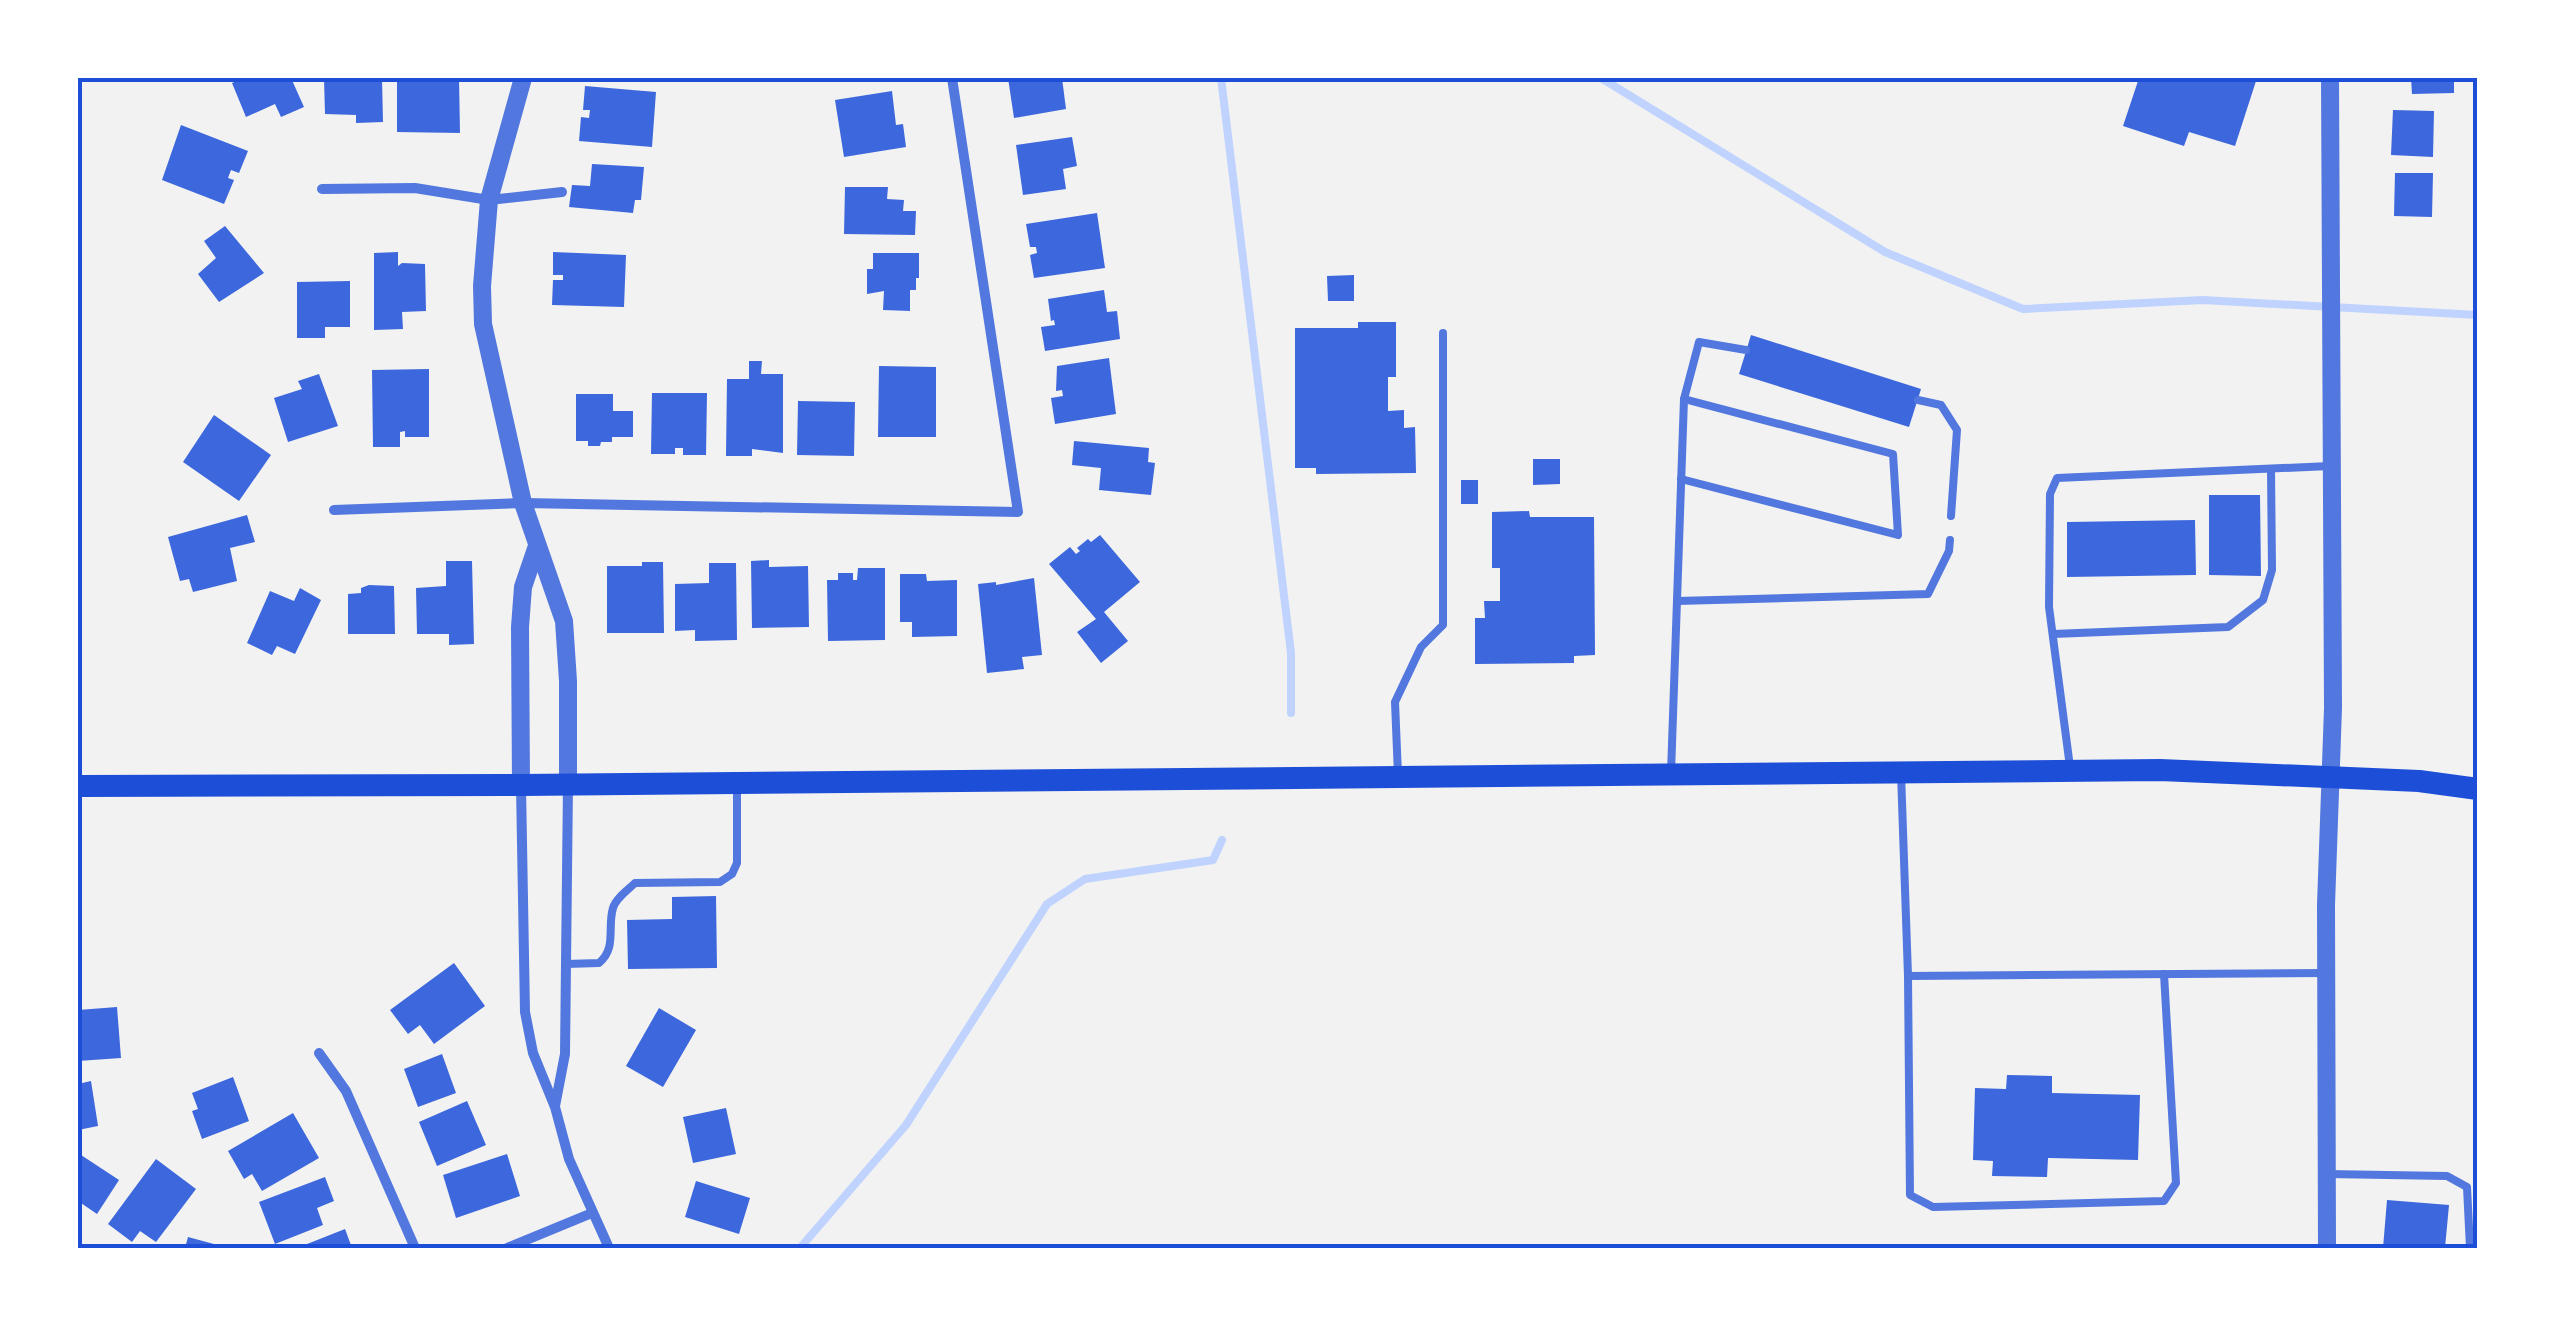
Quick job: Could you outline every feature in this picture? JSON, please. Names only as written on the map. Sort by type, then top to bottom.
[{"type":"main road","points":[[78,786],[2070,770],[2198,771],[2419,781],[2478,789]]},
{"type":"street","points":[[523,78],[489,200],[483,324],[524,503],[564,621],[568,681],[566,964],[564,1054],[555,1107]]},
{"type":"street","points":[[334,510],[524,503],[1018,512],[952,78]]},
{"type":"street","points":[[2327,1248],[2328,777],[2333,708],[2330,78]]},
{"type":"street","points":[[322,189],[415,188],[489,200],[562,192]]},
{"type":"street","points":[[537,546],[522,587],[520,627],[526,1012],[533,1054],[555,1107],[569,1158],[609,1248]]},
{"type":"street","points":[[319,1054],[346,1091],[415,1248]]},
{"type":"street","points":[[508,1248],[592,1213]]},
{"type":"lane","points":[[1398,775],[1395,702],[1421,648],[1443,625],[1442,333]]},
{"type":"lane","points":[[1671,772],[1684,399],[1699,342],[1746,350]]},
{"type":"lane","points":[[1681,478],[1898,535],[1893,454],[1684,399]]},
{"type":"lane","points":[[1918,400],[1941,406],[1957,430],[1952,516]]},
{"type":"lane","points":[[2070,770],[2048,607],[2050,494],[2056,478],[2330,466]]},
{"type":"lane","points":[[2053,634],[2228,627],[2264,600],[2272,570],[2271,469]]},
{"type":"lane","points":[[1677,601],[1928,594],[1950,551],[1950,540]]},
{"type":"lane","points":[[1901,771],[1910,1196],[1933,1206],[2164,1200],[2176,1183],[2164,974]]},
{"type":"lane","points":[[566,964],[600,963],[606,957],[611,944],[612,910],[635,883],[720,882],[732,874],[736,863],[738,782]]},
{"type":"lane","points":[[1908,976],[2326,974]]},
{"type":"lane","points":[[2327,1174],[2447,1176],[2468,1187],[2470,1248]]},
{"type":"building","points":[[244,78],[291,78],[304,107],[281,117],[275,104],[246,117],[232,83]]},
{"type":"building","points":[[324,78],[382,78],[383,122],[356,123],[356,115],[325,114]]},
{"type":"building","points":[[397,78],[459,78],[460,133],[397,132]]},
{"type":"building","points":[[1008,78],[1062,78],[1066,109],[1014,118]]},
{"type":"building","points":[[2139,78],[2257,78],[2235,146],[2189,132],[2184,146],[2123,126]]},
{"type":"building","points":[[2411,78],[2454,78],[2454,93],[2412,94]]},
{"type":"building","points":[[585,86],[656,92],[652,147],[579,141],[581,117],[589,118],[590,110],[583,110]]},
{"type":"building","points":[[892,91],[896,125],[903,124],[906,147],[844,157],[835,100]]},
{"type":"building","points":[[2393,110],[2434,111],[2433,157],[2391,155]]},
{"type":"building","points":[[181,125],[248,151],[239,173],[231,170],[228,178],[234,180],[224,204],[162,180]]},
{"type":"building","points":[[1072,137],[1077,166],[1063,169],[1066,189],[1023,195],[1016,145]]},
{"type":"building","points":[[592,164],[644,167],[641,200],[635,200],[633,213],[569,207],[572,185],[590,186]]},
{"type":"building","points":[[2395,173],[2433,173],[2432,217],[2394,216]]},
{"type":"building","points":[[845,187],[888,187],[887,199],[904,200],[903,211],[916,211],[915,235],[844,234]]},
{"type":"building","points":[[1097,213],[1105,268],[1034,278],[1030,255],[1037,253],[1036,247],[1030,247],[1026,224]]},
{"type":"building","points":[[225,226],[264,273],[219,302],[198,274],[216,258],[204,241]]},
{"type":"building","points":[[398,252],[398,266],[425,264],[426,311],[402,312],[403,329],[374,330],[374,253]]},
{"type":"building","points":[[553,252],[626,255],[624,307],[552,305],[553,280],[563,280],[563,275],[553,275]]},
{"type":"building","points":[[873,253],[919,253],[919,278],[916,290],[910,290],[910,311],[883,310],[884,291],[867,294],[867,269],[873,269]]},
{"type":"building","points":[[1354,275],[1354,301],[1328,301],[1327,276]]},
{"type":"building","points":[[350,281],[350,327],[325,327],[325,338],[297,338],[297,282]]},
{"type":"building","points":[[1104,290],[1107,312],[1117,311],[1120,339],[1045,351],[1041,327],[1055,325],[1048,299]]},
{"type":"building","points":[[1358,322],[1396,322],[1396,377],[1388,377],[1388,411],[1404,410],[1404,428],[1415,427],[1416,473],[1316,474],[1316,468],[1295,468],[1295,328],[1358,328]]},
{"type":"building","points":[[1751,335],[1921,389],[1909,427],[1739,374]]},
{"type":"building","points":[[1109,358],[1116,414],[1055,424],[1051,398],[1063,396],[1062,390],[1056,391],[1057,366]]},
{"type":"building","points":[[749,361],[762,361],[761,374],[783,374],[783,453],[752,449],[752,456],[726,456],[727,379],[749,379]]},
{"type":"building","points":[[879,366],[936,367],[936,437],[878,437]]},
{"type":"building","points":[[429,369],[429,437],[405,437],[405,431],[400,432],[400,447],[373,447],[372,370]]},
{"type":"building","points":[[319,374],[338,426],[288,442],[274,398],[302,389],[298,381]]},
{"type":"building","points":[[652,393],[707,393],[706,455],[683,455],[683,448],[675,448],[675,454],[651,454]]},
{"type":"building","points":[[576,394],[613,394],[613,411],[633,411],[633,437],[612,437],[612,442],[601,442],[600,446],[576,441]]},
{"type":"building","points":[[798,401],[855,402],[854,456],[797,455]]},
{"type":"building","points":[[214,415],[271,455],[239,501],[183,462]]},
{"type":"building","points":[[1074,441],[1149,448],[1148,462],[1155,463],[1151,495],[1099,490],[1101,468],[1072,465]]},
{"type":"building","points":[[1533,459],[1560,459],[1560,484],[1533,485]]},
{"type":"building","points":[[1461,480],[1478,480],[1478,504],[1461,504]]},
{"type":"building","points":[[2209,495],[2260,495],[2261,576],[2209,575]]},
{"type":"building","points":[[1529,511],[1530,517],[1594,517],[1595,655],[1574,656],[1574,663],[1475,664],[1475,618],[1485,618],[1484,601],[1500,601],[1500,568],[1492,568],[1492,512]]},
{"type":"building","points":[[247,515],[255,542],[230,548],[237,581],[193,592],[189,579],[180,581],[168,537]]},
{"type":"building","points":[[2195,520],[2196,575],[2067,577],[2067,522]]},
{"type":"building","points":[[1100,535],[1140,582],[1104,612],[1128,641],[1101,663],[1077,632],[1096,619],[1049,564],[1070,547],[1076,554],[1088,539],[1091,542]]},
{"type":"building","points":[[769,560],[769,567],[808,566],[809,627],[752,628],[751,561]]},
{"type":"building","points":[[446,561],[472,561],[474,644],[449,645],[449,634],[417,634],[416,588],[446,586]]},
{"type":"building","points":[[642,562],[663,562],[664,633],[607,633],[607,566],[642,566]]},
{"type":"building","points":[[709,563],[736,563],[737,640],[695,641],[695,630],[675,631],[675,584],[709,583]]},
{"type":"building","points":[[858,568],[885,568],[885,640],[828,641],[827,580],[838,580],[838,573],[853,573],[853,580],[857,580]]},
{"type":"building","points":[[900,574],[926,574],[927,581],[957,580],[957,636],[912,637],[912,622],[900,622]]},
{"type":"building","points":[[1034,578],[1042,655],[1022,657],[1024,669],[987,673],[978,584]]},
{"type":"building","points":[[394,586],[395,634],[348,634],[348,594],[361,593],[361,588]]},
{"type":"building","points":[[300,588],[321,600],[295,654],[277,646],[272,655],[247,643],[270,591],[294,601]]},
{"type":"building","points":[[716,896],[717,968],[628,969],[627,920],[672,919],[672,897]]},
{"type":"building","points":[[454,963],[485,1006],[434,1044],[420,1025],[408,1034],[390,1010]]},
{"type":"building","points":[[117,1007],[121,1058],[78,1061],[78,1010]]},
{"type":"building","points":[[659,1008],[696,1030],[663,1087],[626,1066]]},
{"type":"building","points":[[442,1054],[456,1093],[418,1107],[404,1069]]},
{"type":"building","points":[[2007,1075],[2052,1076],[2052,1093],[2140,1095],[2138,1160],[2048,1158],[2047,1177],[1992,1176],[1993,1161],[1973,1160],[1975,1088],[2006,1089]]},
{"type":"building","points":[[233,1077],[249,1121],[202,1139],[192,1111],[198,1109],[192,1093]]},
{"type":"building","points":[[91,1081],[98,1126],[78,1130],[78,1084]]},
{"type":"building","points":[[467,1101],[486,1145],[437,1166],[419,1122]]},
{"type":"building","points":[[726,1108],[736,1154],[693,1163],[683,1117]]},
{"type":"building","points":[[293,1113],[319,1158],[262,1191],[252,1174],[244,1179],[228,1151]]},
{"type":"building","points":[[78,1153],[119,1180],[97,1214],[78,1201]]},
{"type":"building","points":[[507,1154],[520,1196],[456,1218],[443,1175]]},
{"type":"building","points":[[156,1159],[196,1189],[156,1242],[140,1231],[132,1242],[108,1224]]},
{"type":"building","points":[[325,1177],[334,1201],[317,1208],[323,1225],[275,1244],[259,1202]]},
{"type":"building","points":[[696,1181],[750,1198],[739,1234],[685,1217]]},
{"type":"building","points":[[2387,1200],[2449,1205],[2445,1248],[2383,1248]]},
{"type":"building","points":[[345,1229],[352,1248],[297,1248]]},
{"type":"building","points":[[188,1237],[225,1247],[225,1248],[185,1248]]},
{"type":"waterway","points":[[1221,78],[1291,653],[1291,713]]},
{"type":"waterway","points":[[1601,78],[1885,252],[2023,309],[2203,300],[2478,315]]},
{"type":"waterway","points":[[800,1248],[906,1125],[1047,904],[1085,879],[1213,860],[1222,840]]}]
